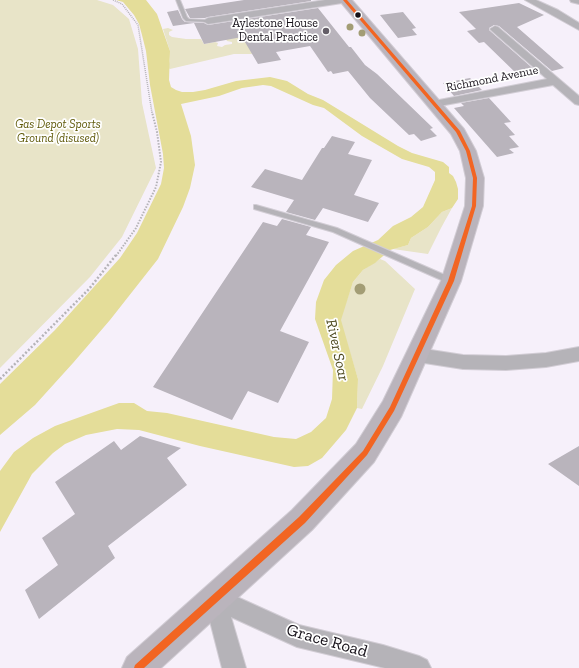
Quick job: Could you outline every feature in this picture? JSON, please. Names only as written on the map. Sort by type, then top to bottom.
[{"type":"main road","points":[[138,668],[302,520],[365,453],[392,409],[451,281],[474,206],[475,178],[468,151],[458,132],[344,0]]},
{"type":"street","points":[[208,20],[344,0]]},
{"type":"street","points":[[530,0],[555,12],[579,27]]},
{"type":"street","points":[[574,0],[579,1]]},
{"type":"street","points":[[495,29],[579,102]]},
{"type":"street","name":"Richmond Avenue","points":[[434,104],[555,81]]},
{"type":"street","points":[[418,355],[463,362],[506,363],[546,360],[579,354]]},
{"type":"street","points":[[214,598],[234,668]]},
{"type":"street","name":"Grace Road","points":[[214,598],[297,636],[382,656],[419,668]]},
{"type":"lane","points":[[178,0],[188,20],[208,20]]},
{"type":"lane","points":[[256,207],[335,230],[451,281]]},
{"type":"path","points":[[0,379],[45,335],[94,283],[136,228],[156,187],[161,162],[157,132],[149,99],[138,25],[122,4],[113,0]]},
{"type":"green space","name":"Gas Depot Sports Ground (disused)","points":[[0,0],[97,0],[113,5],[129,19],[138,49],[142,103],[156,168],[122,237],[90,277],[0,368]]},
{"type":"green space","points":[[168,28],[173,30],[169,32],[169,35],[172,37],[201,39],[204,44],[215,42],[218,43],[217,46],[222,47],[232,44],[232,42],[227,41],[226,39],[241,35],[272,50],[251,54],[234,54],[170,69],[168,68],[170,51],[163,29]]},
{"type":"green space","points":[[452,208],[428,254],[393,249],[408,245],[411,238],[428,227],[442,212]]},
{"type":"green space","points":[[380,259],[385,261],[415,289],[383,366],[362,409],[357,408],[358,379],[340,320],[353,282],[363,270]]},
{"type":"water","name":"River Soar","points":[[116,0],[146,0],[157,14],[170,51],[169,80],[171,87],[176,90],[182,92],[193,92],[236,81],[270,77],[287,81],[308,94],[323,100],[398,146],[412,153],[443,162],[449,167],[449,173],[453,176],[456,182],[458,199],[452,208],[442,212],[428,227],[411,238],[408,245],[390,250],[375,263],[363,270],[353,282],[341,320],[358,379],[357,408],[346,430],[322,458],[308,466],[294,467],[200,446],[139,430],[117,429],[86,435],[65,444],[53,453],[32,474],[0,532],[0,471],[14,452],[33,438],[55,426],[119,403],[134,403],[147,411],[167,413],[274,437],[296,439],[311,432],[326,418],[332,399],[333,370],[315,319],[316,302],[324,280],[336,265],[353,251],[378,240],[393,226],[411,217],[423,207],[435,180],[435,172],[429,167],[402,159],[362,136],[324,108],[313,105],[271,86],[263,85],[242,88],[219,96],[181,104],[191,136],[195,165],[190,188],[183,207],[158,259],[110,320],[73,363],[35,405],[0,435],[0,384],[55,330],[120,258],[137,233],[161,184],[164,168],[163,154],[150,85],[146,51],[139,24],[134,15],[123,2]]},
{"type":"building","points":[[244,0],[311,1],[205,18],[190,18],[185,9]]},
{"type":"building","points":[[519,3],[544,15],[517,27],[564,68],[552,71],[499,26],[494,25],[489,28],[489,30],[538,73],[520,77],[484,42],[479,43],[467,31],[476,29],[459,12]]},
{"type":"building","points":[[318,8],[365,65],[377,74],[433,128],[430,129],[437,136],[421,141],[414,134],[409,135],[370,98],[348,71],[333,74],[331,71],[328,72],[310,46],[276,52],[281,60],[258,64],[242,37],[204,44],[194,23],[173,26],[167,12],[178,10],[185,22],[204,23],[208,25]]},
{"type":"building","points":[[403,12],[416,28],[412,29],[417,35],[398,38],[380,15]]},
{"type":"building","points":[[470,78],[482,90],[454,96],[443,83]]},
{"type":"building","points":[[489,98],[511,122],[504,123],[515,135],[509,136],[519,147],[509,149],[514,153],[497,157],[454,108],[464,106],[461,103]]},
{"type":"building","points":[[332,136],[355,142],[348,154],[372,160],[354,195],[379,203],[368,222],[323,208],[315,220],[286,212],[294,200],[251,187],[265,169],[302,180],[322,148],[324,148]]},
{"type":"building","points":[[282,219],[311,227],[306,235],[329,242],[280,331],[309,342],[278,403],[248,391],[232,420],[153,387],[263,222],[277,226]]},
{"type":"building","points":[[140,436],[181,448],[167,458],[187,485],[108,546],[115,558],[39,619],[25,590],[58,565],[42,538],[75,514],[55,482],[114,441],[121,450]]},
{"type":"building","points":[[579,446],[579,486],[548,464]]},
{"type":"transit line","points":[[138,668],[302,520],[365,453],[392,409],[451,281],[474,206],[475,178],[468,151],[458,132],[345,0]]},
{"type":"place","name":"Aylestone House Dental Practice","points":[[326,31]]}]
